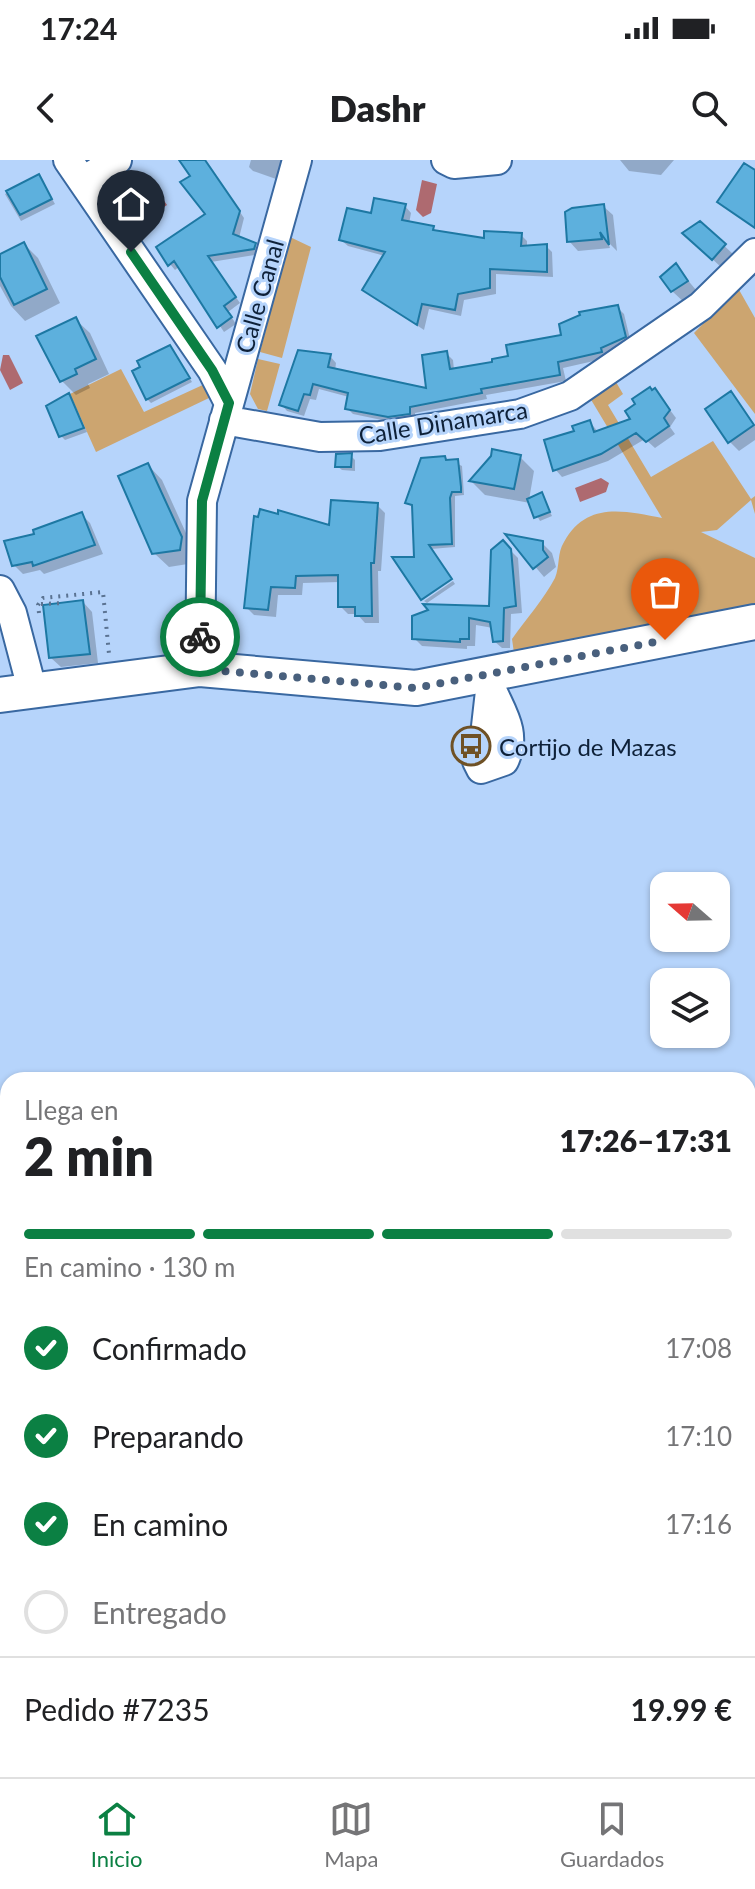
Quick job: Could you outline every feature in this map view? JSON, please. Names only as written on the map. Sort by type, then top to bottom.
[{"type":"main road","points":[[16,692],[200,669],[416,688],[488,683],[755,622]]},
{"type":"street","points":[[117,160],[76,171],[212,370],[227,412]]},
{"type":"street","name":"Calle Canal","points":[[200,669],[202,501],[297,160]]},
{"type":"street","points":[[446,160],[454,164],[495,160]]},
{"type":"street","name":"Calle Dinamarca","points":[[227,412],[320,437],[380,436],[520,414],[570,396],[701,306],[755,253]]},
{"type":"street","points":[[0,590],[12,613],[16,692]]},
{"type":"path","points":[[40,619],[38,605],[43,598],[103,592],[112,678]]},
{"type":"path","points":[[43,603],[64,603]]},
{"type":"shaded area","points":[[146,174],[167,205],[152,215],[131,184]]},
{"type":"shaded area","points":[[422,180],[437,184],[431,213],[423,217],[416,210]]},
{"type":"shaded area","points":[[290,237],[311,247],[282,358],[260,352]]},
{"type":"shaded area","points":[[738,288],[755,318],[755,414],[694,333]]},
{"type":"shaded area","points":[[3,355],[9,355],[23,383],[10,390],[0,370]]},
{"type":"shaded area","points":[[258,359],[280,364],[267,411],[258,409],[250,394]]},
{"type":"shaded area","points":[[121,369],[144,412],[207,383],[209,398],[96,452],[70,394]]},
{"type":"shaded area","points":[[616,382],[623,394],[608,405],[651,477],[713,441],[751,499],[755,496],[755,514],[751,500],[717,530],[701,532],[755,558],[755,610],[514,653],[512,639],[555,578],[562,546],[573,529],[584,520],[607,512],[662,518],[590,398]]},
{"type":"shaded area","points":[[601,478],[609,483],[606,492],[580,502],[575,488]]},
{"type":"building","points":[[179,160],[205,160],[240,211],[233,234],[256,243],[254,249],[208,256],[236,297],[224,306],[232,317],[217,328],[174,261],[168,266],[156,247],[205,214],[180,182],[190,176]]},
{"type":"building","points":[[744,163],[755,170],[755,228],[717,202]]},
{"type":"building","points":[[39,174],[52,199],[20,215],[6,191]]},
{"type":"building","points":[[374,198],[406,204],[402,220],[434,226],[433,230],[484,238],[484,231],[522,233],[521,246],[547,244],[547,272],[490,269],[490,288],[458,294],[455,310],[422,304],[417,325],[362,290],[385,252],[339,240],[347,208],[371,213]]},
{"type":"building","points":[[604,204],[609,245],[600,232],[602,239],[567,242],[565,212],[572,208]]},
{"type":"building","points":[[700,221],[726,244],[712,260],[682,233]]},
{"type":"building","points":[[24,242],[47,289],[14,305],[0,277],[0,254]]},
{"type":"building","points":[[676,263],[688,281],[671,292],[660,277]]},
{"type":"building","points":[[618,305],[626,337],[601,348],[602,352],[558,362],[560,375],[481,389],[482,393],[410,407],[410,414],[388,417],[345,409],[348,393],[313,384],[310,395],[304,394],[298,411],[279,405],[298,350],[331,354],[328,367],[426,388],[422,355],[447,351],[450,369],[492,362],[492,359],[508,356],[506,345],[561,335],[559,324],[580,315],[579,312]]},
{"type":"building","points":[[76,317],[96,359],[75,369],[77,374],[60,382],[36,336]]},
{"type":"building","points":[[170,345],[190,378],[146,400],[132,371],[140,367],[137,361]]},
{"type":"building","points":[[650,387],[652,390],[655,388],[670,410],[664,418],[669,426],[646,442],[636,433],[601,454],[553,471],[544,440],[574,431],[572,426],[590,420],[594,432],[630,419],[625,411],[635,404],[632,399]]},
{"type":"building","points":[[731,391],[754,425],[728,443],[705,409]]},
{"type":"building","points":[[69,393],[84,428],[59,437],[46,406]]},
{"type":"building","points":[[492,449],[521,455],[514,489],[469,481],[491,456]]},
{"type":"building","points":[[352,453],[351,467],[335,467],[336,454]]},
{"type":"building","points":[[445,456],[446,460],[458,459],[461,487],[461,492],[452,492],[450,498],[452,544],[429,545],[452,579],[421,600],[392,557],[414,557],[412,505],[405,503],[421,458]]},
{"type":"building","points":[[148,463],[182,537],[180,550],[152,554],[118,476]]},
{"type":"building","points":[[542,492],[550,512],[534,518],[527,499]]},
{"type":"building","points":[[331,500],[378,503],[374,563],[371,563],[372,616],[355,616],[355,607],[338,607],[338,575],[296,576],[295,588],[271,587],[268,610],[244,608],[254,516],[258,517],[260,509],[278,514],[278,510],[329,525]]},
{"type":"building","points":[[82,512],[95,545],[33,566],[32,562],[12,566],[4,541],[34,534],[33,530]]},
{"type":"building","points":[[505,534],[543,541],[543,550],[548,557],[533,569]]},
{"type":"building","points":[[503,540],[511,549],[516,606],[504,608],[503,641],[493,642],[490,622],[469,618],[469,639],[460,639],[460,642],[412,639],[412,616],[428,610],[423,604],[489,606],[491,550]]},
{"type":"building","points":[[83,600],[90,654],[49,658],[43,605]]},
{"type":"way so far","points":[[200,637],[200,669],[416,688],[665,640]]},
{"type":"place","name":"Cortijo de Mazas","points":[[471,746]]},
{"type":"route","points":[[131,252],[212,370],[229,403],[202,501],[200,637]]}]
